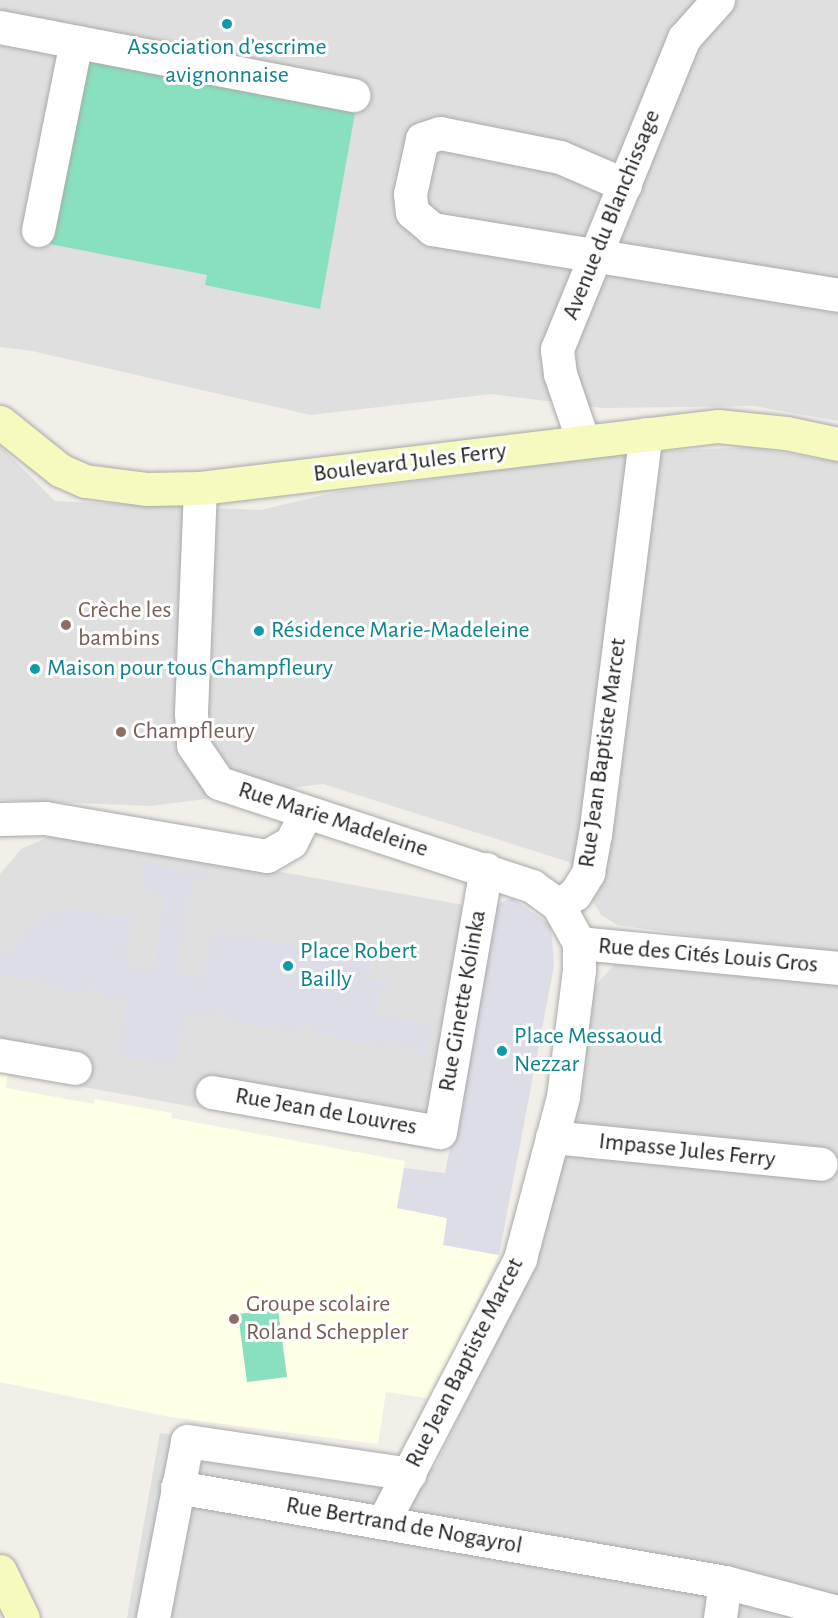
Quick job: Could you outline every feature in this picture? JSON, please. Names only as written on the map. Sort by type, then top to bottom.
[{"type":"street","name":"Avenue du Blanchissage","points":[[583,441],[560,374],[557,355],[595,253],[684,38],[718,0]]},
{"type":"street","points":[[0,27],[354,95]]},
{"type":"street","points":[[39,230],[76,42]]},
{"type":"street","points":[[625,185],[560,157],[496,142],[440,133],[422,138],[410,194],[412,212],[432,228],[595,253],[838,295]]},
{"type":"street","name":"Boulevard Jules Ferry","points":[[0,422],[44,458],[85,481],[125,488],[200,488],[718,426],[786,433],[838,444]]},
{"type":"street","name":"Rue Jean Baptiste Marcet","points":[[383,1522],[520,1259],[552,1137],[566,1074],[579,970],[579,943],[558,905],[576,894],[588,873],[595,835],[645,434]]},
{"type":"street","name":"Rue Marie Madeleine","points":[[200,488],[191,713],[194,745],[219,783],[305,814],[486,869],[532,886],[558,905]]},
{"type":"street","points":[[0,819],[45,818],[267,856],[291,842],[305,814]]},
{"type":"street","points":[[0,824],[0,839]]},
{"type":"street","name":"Rue Ginette Kolinka","points":[[440,1132],[486,869]]},
{"type":"street","name":"Rue des Cités Louis Gros","points":[[579,943],[838,968]]},
{"type":"street","points":[[0,1054],[75,1068]]},
{"type":"street","name":"Rue Jean de Louvres","points":[[212,1092],[440,1132]]},
{"type":"street","name":"Impasse Jules Ferry","points":[[552,1137],[821,1164]]},
{"type":"street","points":[[153,1618],[187,1441],[410,1474]]},
{"type":"street","name":"Rue Bertrand de Nogayrol","points":[[177,1487],[725,1581],[838,1612]]},
{"type":"street","points":[[0,1571],[22,1618]]},
{"type":"street","points":[[720,1618],[725,1581]]},
{"type":"shaded area","points":[[0,0],[838,0],[838,421],[754,406],[603,408],[491,394],[311,415],[32,351],[0,347]]},
{"type":"shaded area","points":[[0,446],[55,501],[261,510],[336,492],[626,453],[749,447],[838,462],[838,955],[617,925],[601,915],[569,862],[323,784],[151,806],[0,800]]},
{"type":"shaded area","points":[[60,832],[464,905],[426,1149],[0,1072],[0,874],[21,849]]},
{"type":"shaded area","name":"Place Robert Bailly","points":[[143,862],[209,874],[208,880],[189,880],[192,889],[176,972],[203,978],[212,930],[372,960],[369,977],[391,983],[390,989],[381,988],[377,1014],[432,1024],[427,1055],[401,1050],[401,1044],[390,1042],[388,1048],[314,1034],[314,1028],[302,1026],[300,1033],[225,1020],[226,1013],[214,1011],[213,1017],[186,1013],[176,1067],[117,1056],[126,1002],[101,998],[102,991],[90,989],[89,995],[62,990],[40,981],[0,976],[0,949],[12,951],[27,928],[52,913],[67,909],[132,918],[125,964],[154,969],[164,898],[141,890]]},
{"type":"shaded area","name":"Place Messaoud Nezzar","points":[[512,898],[551,925],[554,966],[499,1255],[443,1245],[447,1218],[397,1208],[404,1168],[445,1173],[497,904]]},
{"type":"shaded area","points":[[615,964],[838,984],[838,1618],[127,1618],[160,1433],[434,1469],[505,1321],[549,1178],[596,985]]},
{"type":"shaded area","name":"Groupe scolaire Roland Scheppler","points":[[0,1072],[8,1073],[6,1088],[94,1104],[95,1099],[172,1113],[171,1118],[405,1161],[397,1208],[448,1218],[443,1245],[499,1255],[432,1399],[386,1392],[378,1444],[170,1417],[0,1382]]},
{"type":"green space","points":[[86,56],[357,102],[320,309],[205,285],[207,275],[50,244]]},
{"type":"green space","points":[[278,1309],[287,1377],[247,1382],[238,1314]]},
{"type":"place","name":"Association d’escrime avignonnaise","points":[[227,24]]},
{"type":"place","name":"Crèche les bambins","points":[[66,625]]},
{"type":"place","name":"Résidence Marie-Madeleine","points":[[259,631]]},
{"type":"place","name":"Maison pour tous Champfleury","points":[[35,669]]},
{"type":"place","name":"Champfleury","points":[[121,732]]},
{"type":"place","name":"Place Robert Bailly","points":[[288,966]]},
{"type":"place","name":"Place Messaoud Nezzar","points":[[502,1051]]},
{"type":"place","name":"Groupe scolaire Roland Scheppler","points":[[234,1319]]}]
